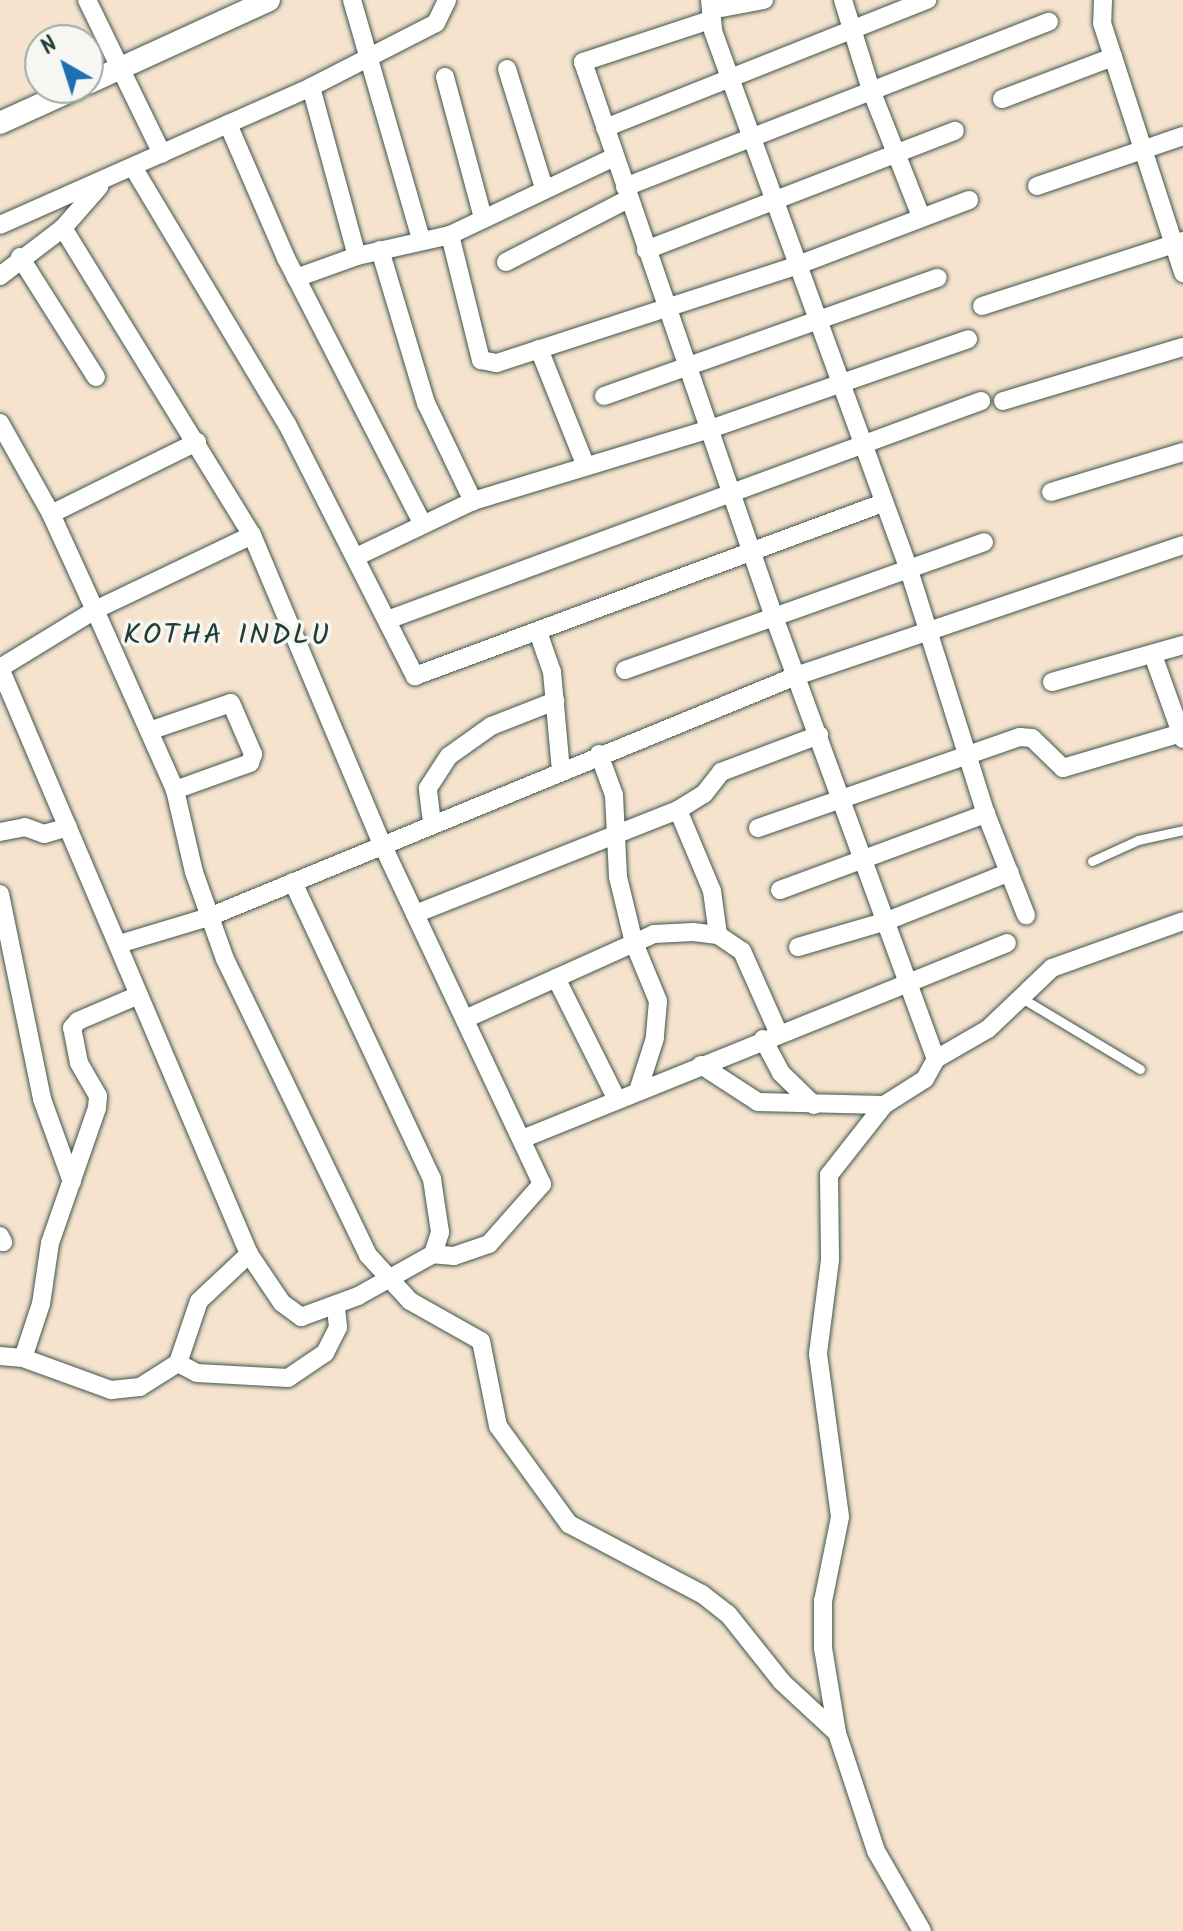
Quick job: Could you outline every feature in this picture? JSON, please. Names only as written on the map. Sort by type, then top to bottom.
[{"type":"street","points":[[87,0],[162,154]]},
{"type":"street","points":[[104,76],[269,0]]},
{"type":"street","points":[[352,0],[421,239]]},
{"type":"street","points":[[0,225],[103,183],[311,87],[436,23],[447,0]]},
{"type":"street","points":[[764,0],[710,10],[583,62],[646,250],[713,428],[730,492],[773,614],[936,1059]]},
{"type":"street","points":[[843,0],[871,90],[921,216]]},
{"type":"street","points":[[605,128],[927,0]]},
{"type":"street","points":[[1103,0],[1102,23],[1144,151],[1179,243],[1183,273]]},
{"type":"street","points":[[710,10],[751,138],[838,385],[908,567],[970,752],[986,814],[1026,915]]},
{"type":"street","points":[[506,262],[626,193],[751,138],[1049,22]]},
{"type":"street","points":[[1002,99],[1113,57]]},
{"type":"street","points":[[507,69],[544,188]]},
{"type":"street","points":[[445,77],[483,218]]},
{"type":"street","points":[[311,87],[357,256]]},
{"type":"street","points":[[0,123],[42,104]]},
{"type":"street","points":[[228,124],[296,278],[422,523]]},
{"type":"street","points":[[646,250],[955,131]]},
{"type":"street","points":[[1037,186],[1183,136]]},
{"type":"street","points":[[296,278],[357,256],[421,239],[450,235],[614,157]]},
{"type":"street","points":[[133,167],[283,416],[390,619],[411,673],[420,676],[883,503]]},
{"type":"street","points":[[0,276],[20,257],[63,228],[103,183]]},
{"type":"street","points":[[450,235],[481,360],[497,363],[798,265],[969,200]]},
{"type":"street","points":[[63,228],[252,535],[382,844],[542,1184],[489,1244],[454,1256],[433,1254],[313,1317],[291,1313],[249,1254],[0,668],[95,610],[252,535]]},
{"type":"street","points":[[982,306],[1179,243]]},
{"type":"street","points":[[380,250],[426,403],[473,501]]},
{"type":"street","points":[[20,257],[96,377]]},
{"type":"street","points":[[604,396],[818,324],[938,278]]},
{"type":"street","points":[[356,557],[473,501],[585,464],[713,428],[968,339]]},
{"type":"street","points":[[1003,401],[1183,347]]},
{"type":"street","points":[[539,349],[585,464]]},
{"type":"street","points":[[390,619],[981,401]]},
{"type":"street","points":[[0,423],[51,514],[152,730],[175,790],[209,917],[247,1009],[356,1233],[386,1280],[425,1312],[481,1341],[498,1426],[569,1524],[719,1607],[782,1682],[837,1733]]},
{"type":"street","points":[[51,514],[197,442]]},
{"type":"street","points":[[1051,492],[1183,452]]},
{"type":"street","points":[[625,670],[773,614],[984,542]]},
{"type":"street","points":[[119,944],[209,917],[599,754],[796,676],[927,628],[1183,545]]},
{"type":"street","points":[[538,632],[555,701],[561,770]]},
{"type":"street","points":[[1052,682],[1183,645]]},
{"type":"street","points":[[758,828],[970,752],[1028,736],[1063,768],[1181,730],[1153,655]]},
{"type":"street","points":[[432,823],[428,788],[449,756],[491,726],[555,701]]},
{"type":"street","points":[[152,730],[231,703],[253,754],[250,763],[175,790]]},
{"type":"street","points":[[415,914],[613,833],[678,810],[704,794],[721,772],[819,735]]},
{"type":"street","points":[[599,754],[614,795],[613,833],[634,943],[658,1001],[655,1038],[638,1091]]},
{"type":"street","points":[[678,810],[712,891],[718,935]]},
{"type":"street","points":[[780,890],[863,863],[986,814]]},
{"type":"street","points":[[0,832],[25,827],[47,834],[68,827]]},
{"type":"street","points":[[798,947],[887,921],[1010,872]]},
{"type":"street","points":[[293,882],[432,1179],[440,1232],[433,1254]]},
{"type":"street","points":[[0,894],[42,1099],[72,1182]]},
{"type":"street","points":[[922,1931],[876,1851],[837,1733],[823,1648],[823,1601],[840,1517],[818,1354],[830,1260],[827,1182],[884,1105],[925,1079],[936,1059],[977,1036],[1064,962],[1183,921]]},
{"type":"street","points":[[465,1019],[634,943],[672,931],[718,935],[742,951],[781,1073],[814,1105]]},
{"type":"street","points":[[522,1139],[1007,943]]},
{"type":"street","points":[[556,978],[617,1100]]},
{"type":"street","points":[[23,1358],[41,1304],[50,1243],[98,1096],[79,1063],[72,1028],[78,1021],[139,995]]},
{"type":"street","points":[[701,1065],[758,1102],[884,1105]]},
{"type":"street","points":[[0,1356],[23,1358],[111,1390],[140,1387],[178,1363],[199,1301],[249,1254]]},
{"type":"street","points":[[178,1363],[197,1373],[288,1378],[325,1353],[338,1327],[336,1307]]},
{"type":"lane","points":[[1092,861],[1138,840],[1183,830]]},
{"type":"lane","points":[[1020,997],[1140,1069]]},
{"type":"district","name":"KOTHA INDLU","points":[[227,636]]}]
